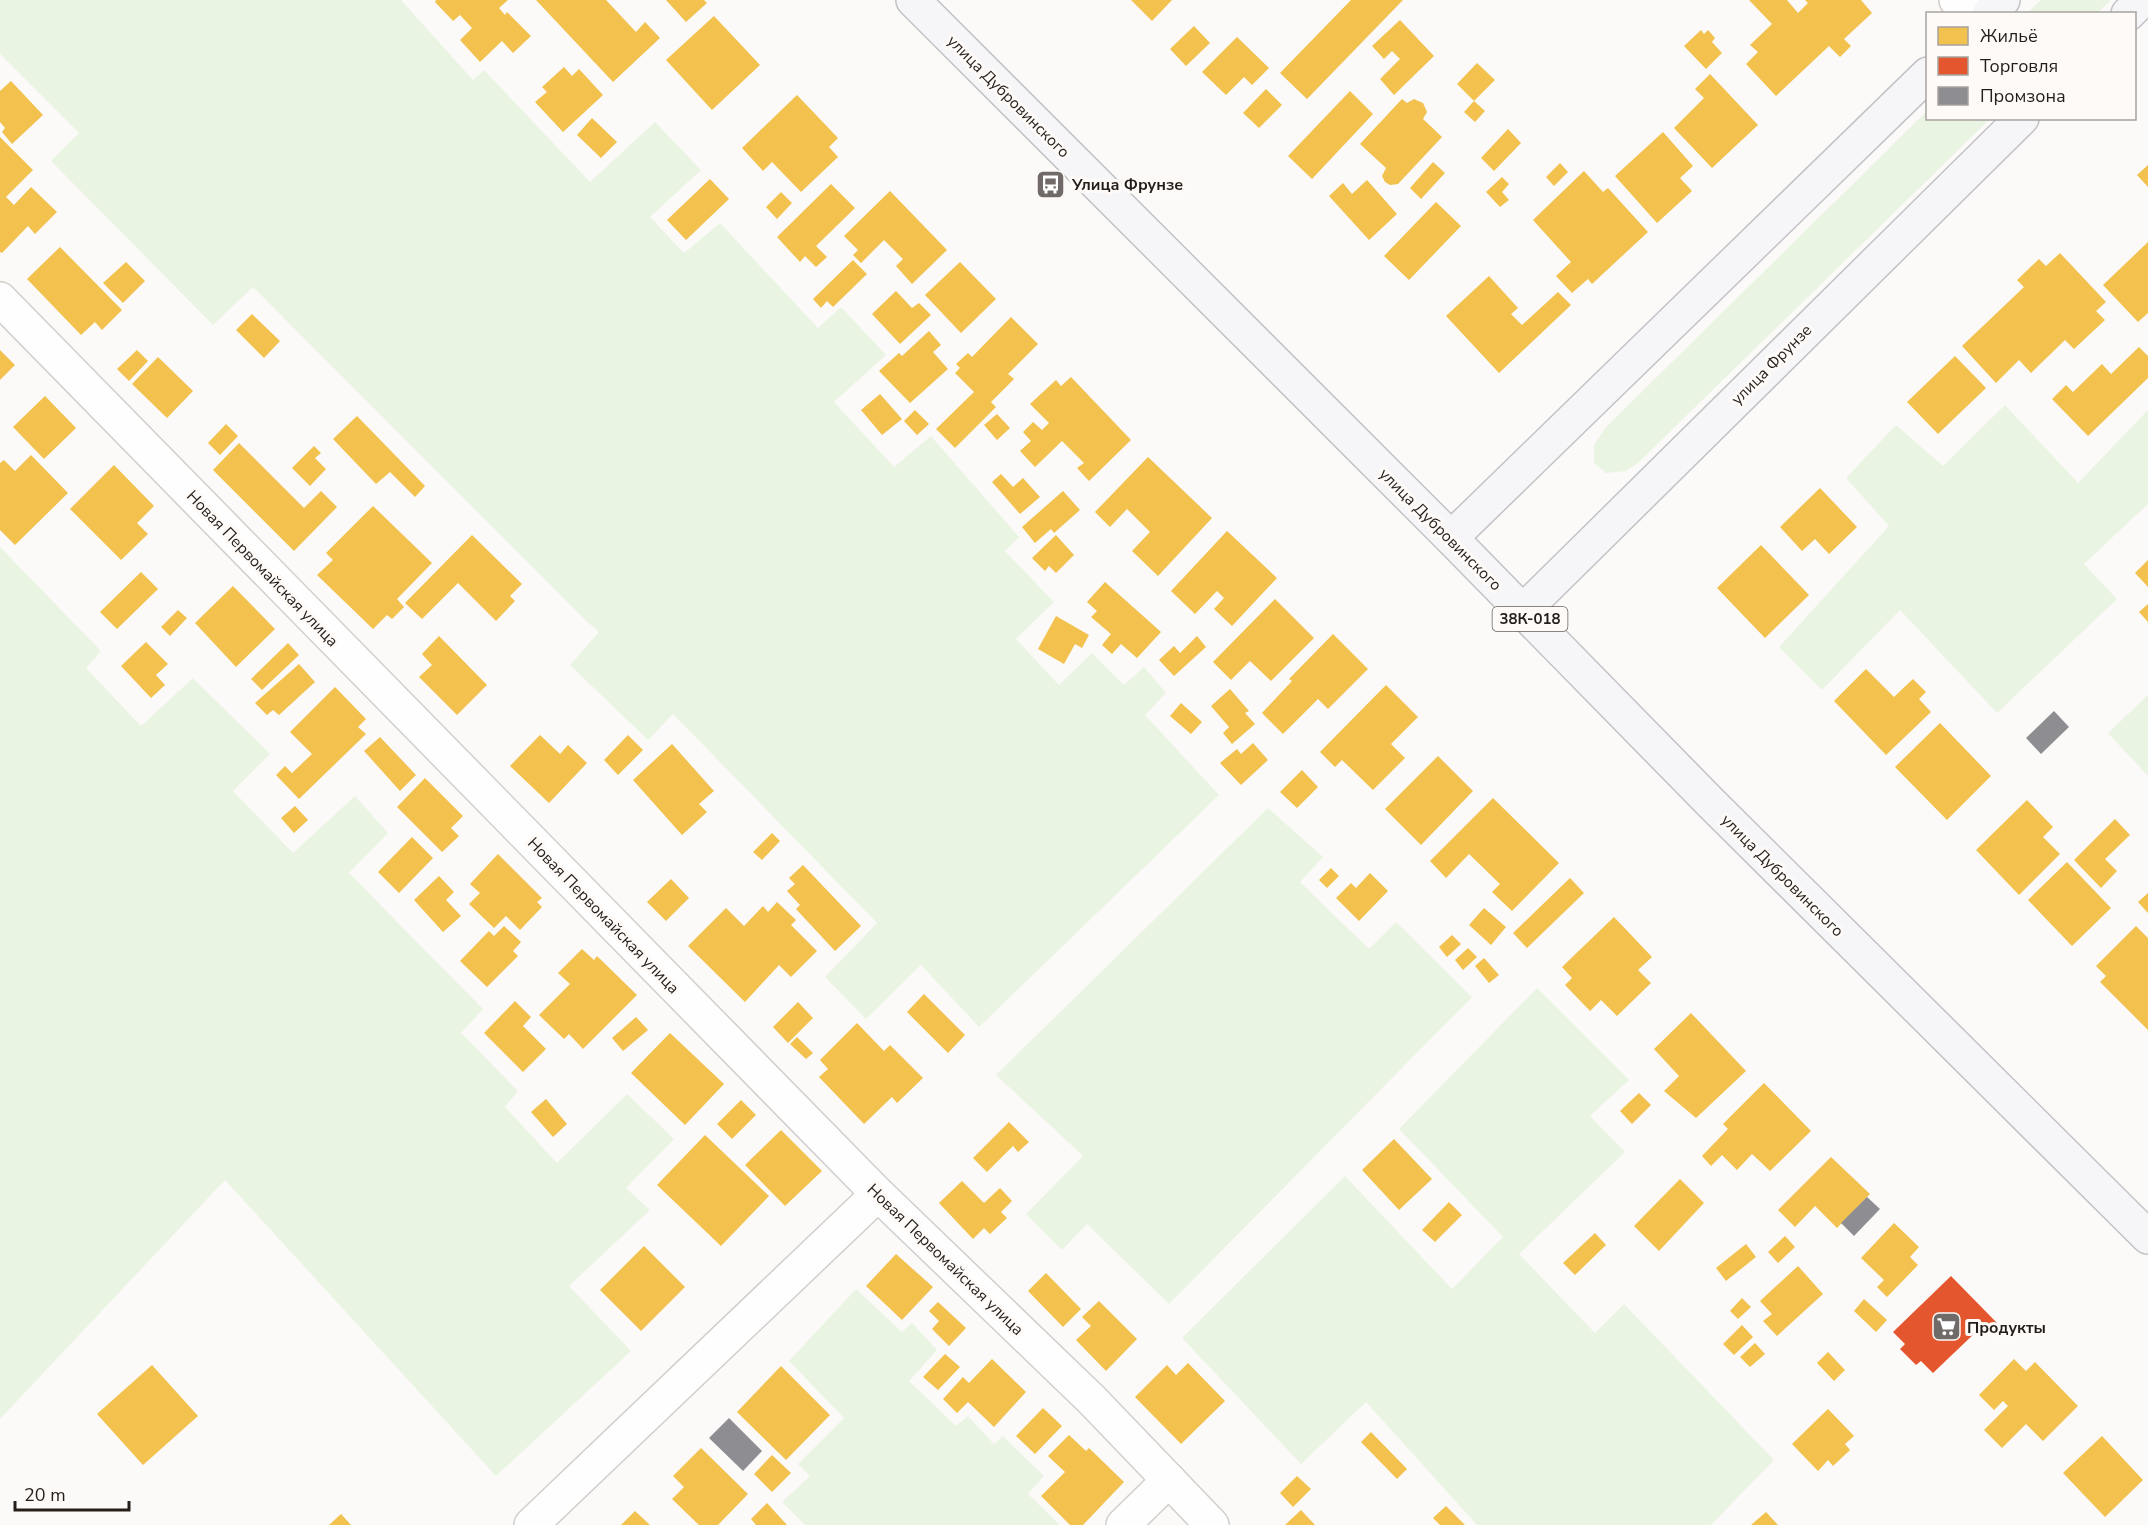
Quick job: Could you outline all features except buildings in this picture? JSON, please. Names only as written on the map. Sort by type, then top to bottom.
[{"type":"main road","name":"улица Дубровинского","points":[[913,0],[1451,538],[1718,810],[2148,1237]]},
{"type":"main road","points":[[1991,12],[2003,0]]},
{"type":"main road","points":[[2130,12],[2142,0]]},
{"type":"main road","points":[[1451,538],[1926,76]]},
{"type":"main road","name":"улица Фрунзе","points":[[1522,612],[2020,120]]},
{"type":"street","points":[[1956,0],[1968,12]]},
{"type":"street","name":"Новая Первомайская улица","points":[[0,300],[878,1194],[1092,1400],[1212,1525]]},
{"type":"street","points":[[531,1525],[878,1194]]},
{"type":"street","points":[[1123,1525],[1169,1480]]},
{"type":"green space","points":[[0,0],[401,0],[473,80],[484,70],[590,182],[655,122],[701,170],[650,217],[684,253],[720,223],[818,328],[841,307],[886,355],[834,402],[894,467],[931,436],[1019,537],[1005,551],[1054,602],[1016,639],[1059,685],[1092,653],[1124,685],[1144,667],[1166,693],[1145,715],[1219,795],[979,1027],[921,965],[866,1019],[825,977],[877,923],[673,714],[648,740],[570,665],[599,632],[253,287],[213,325],[51,161],[79,133],[0,54]]},
{"type":"green space","points":[[2041,0],[2111,0],[2098,12],[2028,12]]},
{"type":"green space","points":[[1926,112],[1926,120],[1989,120],[1639,462],[1626,471],[1606,473],[1594,463],[1594,445],[1606,427]]},
{"type":"green space","points":[[2005,405],[2078,483],[2148,410],[2148,504],[2084,564],[2117,599],[1997,713],[1900,610],[1822,690],[1779,647],[1889,526],[1846,478],[1896,425],[1943,466]]},
{"type":"green space","points":[[0,547],[101,651],[86,668],[141,726],[193,678],[270,754],[233,791],[293,853],[355,796],[388,833],[349,873],[483,1009],[461,1033],[518,1091],[505,1107],[557,1163],[627,1094],[674,1139],[626,1188],[650,1210],[569,1286],[631,1351],[496,1476],[225,1180],[0,1419]]},
{"type":"green space","points":[[2148,695],[2148,776],[2108,733]]},
{"type":"green space","points":[[1268,808],[1323,857],[1300,882],[1369,949],[1396,922],[1472,997],[1169,1304],[1087,1224],[1062,1250],[1026,1214],[1083,1156],[996,1075]]},
{"type":"green space","points":[[1537,988],[1629,1080],[1590,1116],[1625,1152],[1519,1254],[1595,1333],[1624,1304],[1774,1460],[1711,1525],[1477,1525],[1366,1402],[1301,1464],[1182,1338],[1345,1176],[1452,1289],[1503,1237],[1399,1129]]},
{"type":"green space","points":[[856,1289],[902,1332],[912,1323],[937,1350],[909,1381],[956,1426],[968,1416],[994,1444],[1003,1436],[1044,1476],[1028,1494],[1060,1525],[805,1525],[782,1502],[810,1476],[798,1464],[844,1418],[789,1361]]},
{"type":"place","name":"Улица Фрунзе","points":[[1051,184]]},
{"type":"place","name":"Продукты","points":[[1946,1327]]}]
